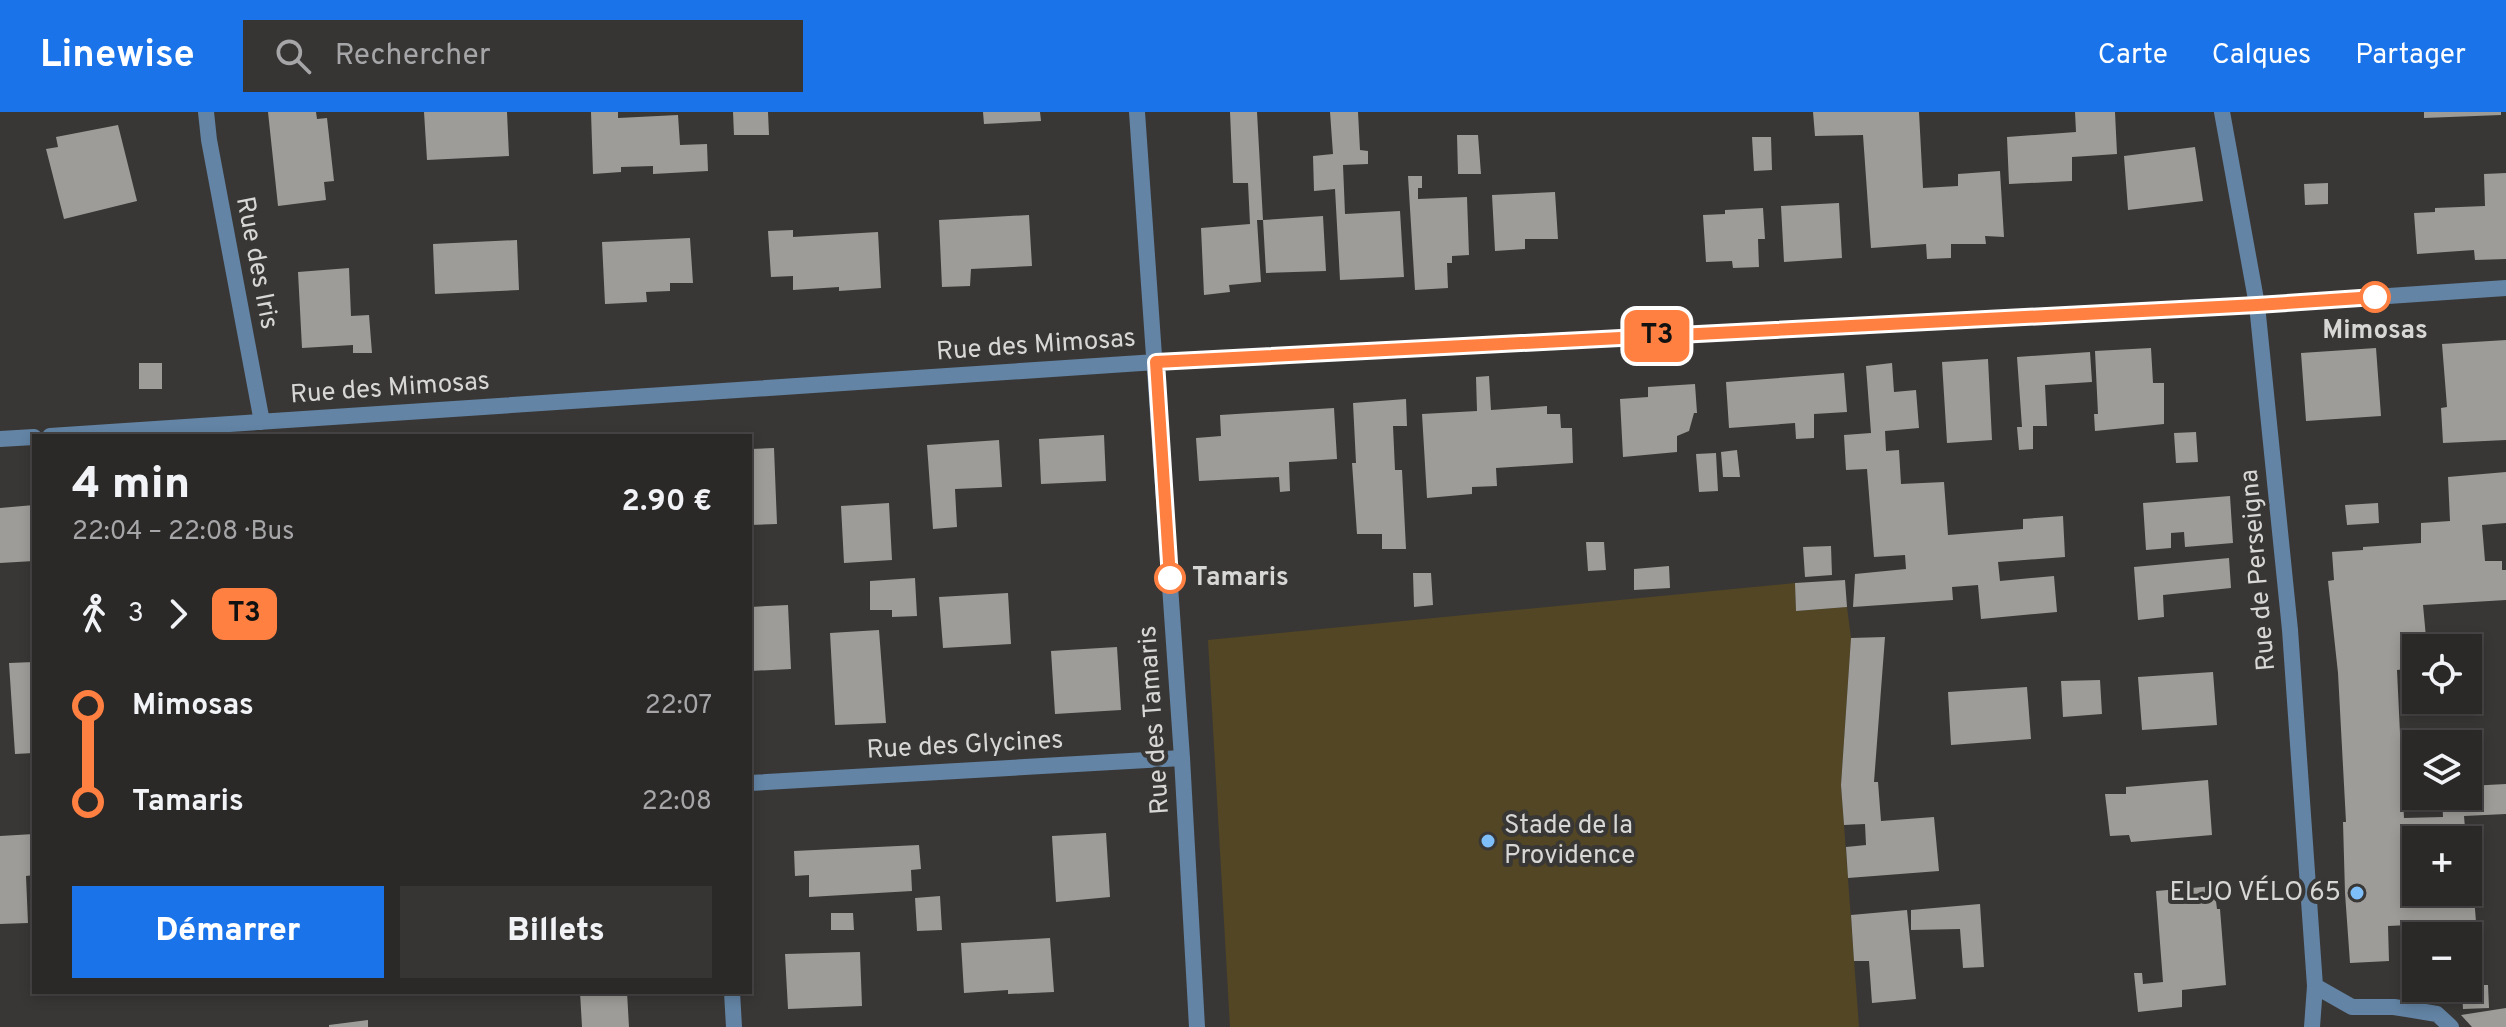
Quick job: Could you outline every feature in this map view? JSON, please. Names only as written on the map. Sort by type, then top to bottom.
[{"type":"street","name":"Rue des Iris","points":[[206,112],[211,155],[262,422]]},
{"type":"street","name":"Rue des Tamaris","points":[[1137,112],[1182,758],[1197,1027]]},
{"type":"street","name":"Rue de Perseigna","points":[[2222,112],[2257,305],[2290,630],[2315,986],[2312,1027]]},
{"type":"street","name":"Rue des Mimosas","points":[[80,434],[1156,362],[2257,305],[2506,288]]},
{"type":"street","points":[[0,439],[32,437]]},
{"type":"street","name":"Rue des Glycines","points":[[752,783],[1182,758]]},
{"type":"street","points":[[2315,986],[2352,1007],[2394,1007],[2437,1014],[2451,1027]]},
{"type":"street","points":[[732,994],[734,1027]]},
{"type":"shaded area","name":"Stade de la Providence","points":[[1795,583],[1796,611],[1847,607],[1851,638],[1841,785],[1859,1027],[1230,1027],[1208,640]]},
{"type":"building","points":[[268,112],[316,112],[317,119],[327,118],[334,181],[324,182],[326,200],[278,206]]},
{"type":"building","points":[[424,112],[507,112],[509,156],[427,160]]},
{"type":"building","points":[[591,112],[618,112],[618,118],[678,115],[680,145],[707,144],[708,171],[653,174],[653,166],[621,167],[621,172],[593,174]]},
{"type":"building","points":[[733,112],[768,112],[769,135],[734,135]]},
{"type":"building","points":[[983,112],[1040,112],[1041,121],[984,124]]},
{"type":"building","points":[[1230,112],[1257,112],[1263,220],[1257,220],[1261,282],[1229,285],[1230,292],[1204,295],[1201,228],[1250,224],[1248,183],[1233,183]]},
{"type":"building","points":[[1330,112],[1358,112],[1360,150],[1368,151],[1368,164],[1343,165],[1345,214],[1400,211],[1404,277],[1340,280],[1335,189],[1314,191],[1313,156],[1333,154]]},
{"type":"building","points":[[1813,112],[1919,112],[1923,188],[1958,186],[1958,174],[2000,171],[2004,237],[1985,236],[1986,244],[1951,244],[1951,258],[1927,259],[1926,244],[1871,248],[1863,135],[1815,136]]},
{"type":"building","points":[[2075,112],[2115,112],[2117,154],[2072,157],[2072,181],[2009,184],[2007,137],[2076,132]]},
{"type":"building","points":[[2424,112],[2501,112],[2501,115],[2424,118]]},
{"type":"building","points":[[118,125],[137,201],[64,219],[46,149],[58,147],[56,137]]},
{"type":"building","points":[[1457,135],[1478,135],[1481,174],[1458,174]]},
{"type":"building","points":[[1752,137],[1771,137],[1772,170],[1754,171]]},
{"type":"building","points":[[2195,147],[2203,201],[2128,210],[2124,156]]},
{"type":"building","points":[[2506,173],[2506,259],[2475,260],[2474,250],[2417,254],[2414,213],[2435,212],[2435,208],[2485,206],[2484,174]]},
{"type":"building","points":[[1408,176],[1422,176],[1418,199],[1467,197],[1469,255],[1452,256],[1452,263],[1447,263],[1448,288],[1415,290]]},
{"type":"building","points":[[2328,183],[2328,204],[2305,205],[2304,184]]},
{"type":"building","points":[[1555,192],[1558,239],[1525,239],[1525,249],[1495,251],[1492,195]]},
{"type":"building","points":[[1839,203],[1842,258],[1784,262],[1781,206]]},
{"type":"building","points":[[1763,208],[1765,239],[1758,239],[1759,267],[1733,268],[1732,261],[1706,262],[1703,215],[1725,214],[1725,210]]},
{"type":"building","points":[[1029,215],[1032,266],[971,269],[970,286],[942,287],[939,220]]},
{"type":"building","points":[[1323,216],[1326,271],[1266,273],[1263,220]]},
{"type":"building","points":[[793,230],[793,237],[878,232],[881,288],[793,290],[793,276],[771,277],[768,231]]},
{"type":"building","points":[[690,238],[693,283],[670,283],[670,291],[646,292],[647,302],[605,304],[602,242]]},
{"type":"building","points":[[517,240],[519,290],[435,294],[433,244]]},
{"type":"building","points":[[349,268],[351,316],[369,315],[372,353],[353,353],[353,345],[302,348],[298,272]]},
{"type":"building","points":[[2506,340],[2506,440],[2443,443],[2441,408],[2447,407],[2442,344]]},
{"type":"building","points":[[2151,348],[2153,383],[2164,383],[2164,424],[2095,431],[2094,414],[2098,414],[2095,351]]},
{"type":"building","points":[[2376,348],[2381,416],[2306,421],[2301,353]]},
{"type":"building","points":[[2090,352],[2092,382],[2045,385],[2047,426],[2033,426],[2033,449],[2019,450],[2017,427],[2022,427],[2017,357]]},
{"type":"building","points":[[1988,359],[1992,440],[1947,443],[1942,362]]},
{"type":"building","points":[[139,363],[162,363],[162,389],[139,389]]},
{"type":"building","points":[[1892,363],[1894,392],[1916,390],[1919,428],[1885,431],[1886,451],[1899,450],[1901,484],[1944,482],[1948,535],[2023,529],[2023,519],[2063,516],[2065,557],[1998,562],[2000,581],[2054,576],[2057,612],[1981,619],[1978,585],[1952,587],[1953,600],[1853,607],[1855,574],[1906,569],[1905,555],[1874,557],[1867,469],[1846,470],[1844,435],[1871,433],[1866,366]]},
{"type":"building","points":[[1844,373],[1847,412],[1814,414],[1814,438],[1796,439],[1795,423],[1729,428],[1726,382]]},
{"type":"building","points":[[1489,376],[1491,410],[1547,406],[1547,414],[1560,414],[1561,428],[1572,428],[1573,463],[1496,468],[1497,486],[1472,487],[1472,494],[1427,498],[1422,414],[1477,411],[1476,377]]},
{"type":"building","points":[[1695,384],[1697,413],[1694,413],[1689,431],[1677,436],[1677,452],[1623,457],[1620,399],[1648,397],[1648,387]]},
{"type":"building","points":[[1406,399],[1407,426],[1393,426],[1395,470],[1402,470],[1406,549],[1382,549],[1382,534],[1357,534],[1352,463],[1356,463],[1353,403]]},
{"type":"building","points":[[1334,408],[1337,459],[1289,462],[1290,491],[1280,492],[1279,477],[1199,481],[1196,438],[1221,436],[1220,415]]},
{"type":"building","points":[[2196,432],[2198,462],[2176,463],[2174,433]]},
{"type":"building","points":[[1104,435],[1106,481],[1041,484],[1039,439]]},
{"type":"building","points":[[999,440],[1002,487],[955,489],[957,527],[933,529],[927,445]]},
{"type":"building","points":[[774,448],[777,524],[752,525],[752,449]]},
{"type":"building","points":[[1737,450],[1740,477],[1723,477],[1721,452]]},
{"type":"building","points":[[1716,453],[1718,491],[1699,492],[1696,454]]},
{"type":"building","points":[[2506,472],[2506,523],[2482,525],[2485,561],[2502,561],[2502,570],[2506,570],[2506,600],[2423,605],[2426,634],[2402,634],[2402,669],[2397,670],[2402,810],[2404,818],[2443,817],[2443,810],[2482,810],[2482,785],[2506,784],[2506,814],[2464,816],[2465,826],[2402,826],[2402,906],[2475,906],[2476,922],[2402,922],[2402,925],[2388,926],[2389,961],[2350,963],[2338,673],[2328,581],[2334,580],[2332,552],[2421,543],[2421,523],[2450,521],[2448,477]]},
{"type":"building","points":[[2230,496],[2233,543],[2185,547],[2184,532],[2171,533],[2171,548],[2146,550],[2143,503]]},
{"type":"building","points":[[889,503],[892,560],[844,563],[841,506]]},
{"type":"building","points":[[2378,503],[2379,523],[2347,525],[2345,505]]},
{"type":"building","points":[[32,505],[32,561],[0,563],[0,508]]},
{"type":"building","points":[[1586,542],[1604,542],[1606,570],[1588,571]]},
{"type":"building","points":[[1831,546],[1832,575],[1805,577],[1803,547]]},
{"type":"building","points":[[2229,558],[2231,588],[2163,595],[2164,617],[2138,620],[2134,567]]},
{"type":"building","points":[[1669,566],[1670,588],[1634,590],[1634,569]]},
{"type":"building","points":[[1413,573],[1431,573],[1433,605],[1414,607]]},
{"type":"building","points":[[915,578],[917,616],[892,617],[892,610],[870,610],[870,581]]},
{"type":"building","points":[[1845,580],[1847,607],[1796,611],[1795,583]]},
{"type":"building","points":[[1008,593],[1011,644],[943,648],[939,597]]},
{"type":"building","points":[[788,605],[791,669],[752,671],[752,607]]},
{"type":"building","points":[[879,630],[886,723],[835,725],[830,633]]},
{"type":"building","points":[[1885,637],[1874,782],[1878,782],[1881,821],[1934,817],[1939,871],[1848,878],[1846,847],[1866,845],[1865,824],[1844,825],[1841,785],[1851,638]]},
{"type":"building","points":[[1117,647],[1121,710],[1055,714],[1051,651]]},
{"type":"building","points":[[32,662],[32,753],[15,754],[9,663]]},
{"type":"building","points":[[2213,672],[2217,725],[2142,730],[2138,677]]},
{"type":"building","points":[[2100,680],[2102,714],[2063,717],[2061,681]]},
{"type":"building","points":[[2027,687],[2031,739],[1951,745],[1948,692]]},
{"type":"building","points":[[2208,780],[2212,835],[2131,842],[2129,835],[2110,836],[2105,794],[2126,794],[2126,787]]},
{"type":"building","points":[[1106,833],[1110,897],[1056,902],[1052,836]]},
{"type":"building","points":[[32,834],[32,875],[26,876],[28,923],[0,924],[0,836]]},
{"type":"building","points":[[919,845],[921,869],[911,870],[912,891],[809,897],[809,875],[795,876],[794,851]]},
{"type":"building","points":[[2214,886],[2217,909],[2220,909],[2226,985],[2182,990],[2182,1007],[2138,1012],[2134,973],[2142,973],[2143,984],[2163,982],[2156,891]]},
{"type":"building","points":[[940,896],[942,930],[917,931],[915,898]]},
{"type":"building","points":[[1980,904],[1984,967],[1963,968],[1960,929],[1911,930],[1911,910]]},
{"type":"building","points":[[1907,910],[1916,999],[1872,1003],[1869,961],[1854,961],[1851,915]]},
{"type":"building","points":[[831,913],[853,913],[854,930],[831,930]]},
{"type":"building","points":[[1050,938],[1054,992],[1008,994],[1008,990],[964,993],[961,943]]},
{"type":"building","points":[[860,952],[862,1006],[788,1009],[785,954]]},
{"type":"building","points":[[2482,985],[2488,985],[2489,1008],[2463,1009],[2463,1002],[2482,1002]]},
{"type":"building","points":[[580,994],[627,994],[629,1027],[582,1027]]},
{"type":"building","points":[[2506,1008],[2506,1027],[2472,1027],[2461,1015]]},
{"type":"building","points":[[368,1020],[368,1027],[329,1027],[329,1025]]},
{"type":"bus line","name":"T3","points":[[1170,578],[1156,362],[2375,297]]},
{"type":"place","name":"Mimosas","points":[[2375,297]]},
{"type":"place","name":"Tamaris","points":[[1170,578]]},
{"type":"place","name":"Stade de la Providence","points":[[1488,841]]},
{"type":"place","name":"ELJO VÉLO 65","points":[[2357,893]]}]
